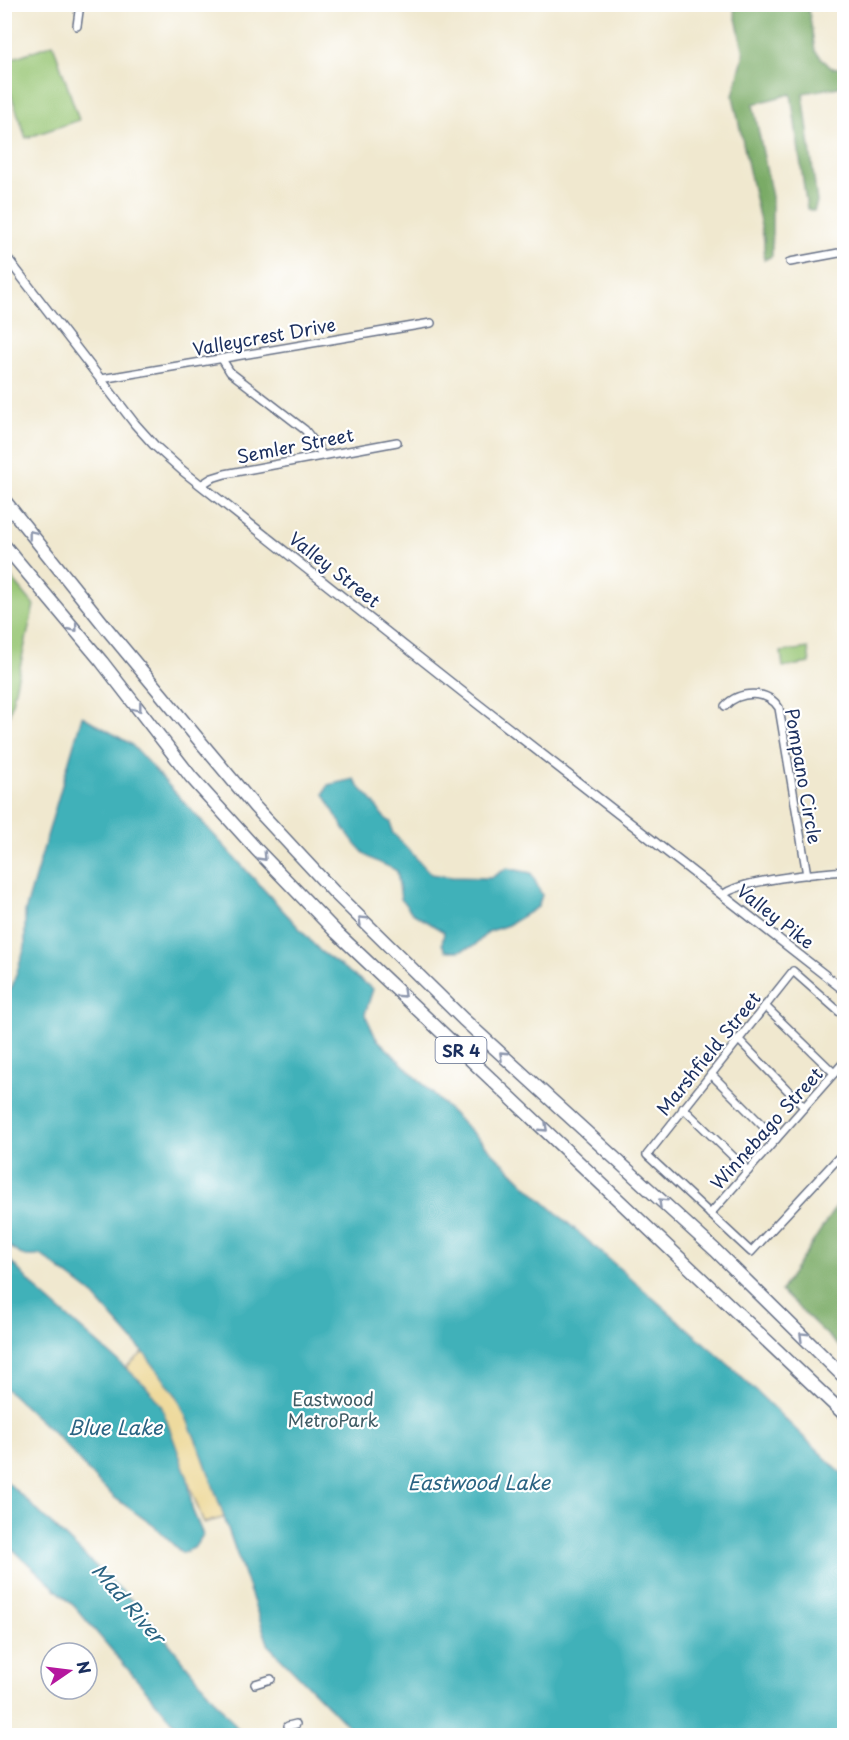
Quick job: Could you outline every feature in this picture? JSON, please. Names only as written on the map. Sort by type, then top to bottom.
[{"type":"highway","name":"SR 4","points":[[4,500],[101,622],[255,807],[333,892],[464,1019],[715,1250],[844,1377]]},
{"type":"highway","name":"SR 4","points":[[4,545],[102,662],[192,777],[256,849],[337,933],[844,1414]]},
{"type":"street","points":[[77,26],[80,4]]},
{"type":"street","points":[[790,262],[844,252]]},
{"type":"street","name":"Valley Street","points":[[4,254],[142,432],[201,485],[688,868]]},
{"type":"street","name":"Valleycrest Drive","points":[[101,379],[431,323]]},
{"type":"street","points":[[222,359],[230,372],[247,387],[305,430],[322,455]]},
{"type":"street","name":"Semler Street","points":[[201,485],[225,474],[397,442]]},
{"type":"street","name":"Pompano Circle","points":[[725,706],[735,698],[752,694],[767,696],[779,708],[807,875]]},
{"type":"street","name":"Valley Pike","points":[[688,868],[844,990]]},
{"type":"street","points":[[723,896],[734,888],[844,871]]},
{"type":"street","name":"Marshfield Street","points":[[710,1214],[647,1155],[793,971],[844,1016]]},
{"type":"street","points":[[765,1006],[834,1073]]},
{"type":"street","points":[[738,1040],[804,1107]]},
{"type":"street","name":"Winnebago Street","points":[[710,1214],[844,1062]]},
{"type":"street","points":[[711,1074],[776,1139]]},
{"type":"street","points":[[683,1108],[748,1171]]},
{"type":"street","points":[[710,1214],[751,1252],[844,1152]]},
{"type":"street","points":[[255,1684],[271,1679]]},
{"type":"street","points":[[288,1726],[296,1724]]},
{"type":"green space","points":[[733,5],[808,5],[815,51],[831,68],[844,68],[844,86],[803,93],[817,202],[814,211],[807,209],[791,94],[753,104],[772,197],[772,256],[764,260],[764,240],[733,96],[744,53]]},
{"type":"green space","points":[[53,44],[79,120],[26,138],[5,77],[5,61]]},
{"type":"green space","points":[[5,570],[34,605],[5,734]]},
{"type":"green space","points":[[808,648],[810,663],[783,667],[781,652]]},
{"type":"green space","points":[[844,1194],[844,1351],[781,1291]]},
{"type":"sand","points":[[145,1351],[170,1381],[187,1414],[226,1517],[204,1523],[155,1401],[126,1367]]},
{"type":"water","name":"Eastwood Lake","points":[[82,716],[131,744],[320,951],[373,989],[365,1014],[376,1038],[535,1194],[730,1366],[844,1476],[844,1735],[357,1735],[269,1646],[203,1457],[178,1398],[146,1355],[91,1293],[41,1255],[21,1254],[5,1242],[5,997],[12,987],[25,947],[25,912]]},
{"type":"water","points":[[354,779],[383,816],[391,822],[392,832],[431,874],[491,878],[507,868],[531,873],[542,895],[538,907],[508,925],[488,932],[474,946],[459,951],[446,951],[442,944],[444,932],[412,913],[401,899],[397,871],[370,858],[360,850],[328,802],[324,794],[328,785]]},
{"type":"water","name":"Blue Lake","points":[[5,1255],[40,1293],[145,1385],[161,1405],[188,1479],[192,1509],[203,1535],[194,1548],[182,1553],[154,1526],[115,1498],[61,1440],[5,1388]]},
{"type":"water","name":"Mad River","points":[[4,1479],[142,1610],[243,1735],[184,1735],[75,1607],[5,1542]]},
{"type":"park label","name":"Eastwood MetroPark","points":[[333,1408]]}]
